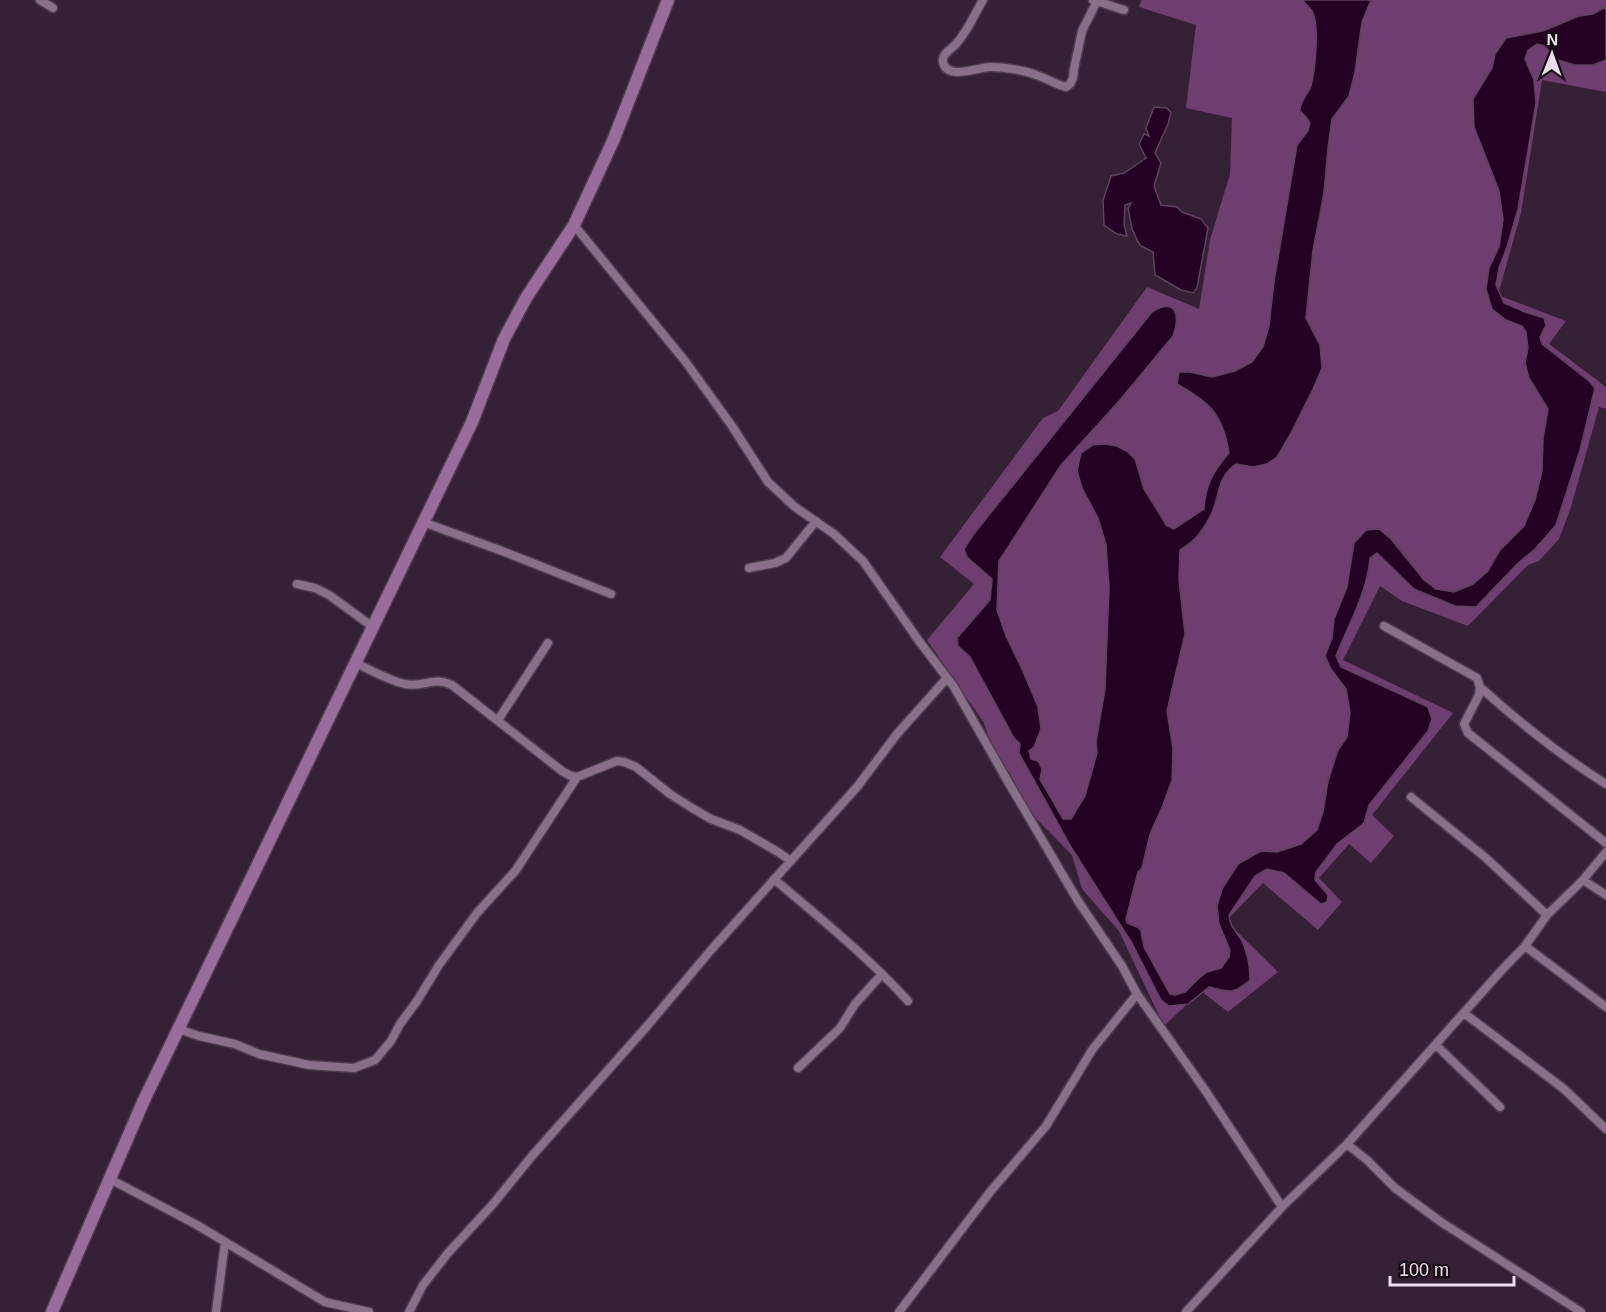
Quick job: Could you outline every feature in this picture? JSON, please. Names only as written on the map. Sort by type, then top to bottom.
[{"type":"street","points":[[40,0],[53,8]]},
{"type":"street","points":[[52,1312],[144,1100],[472,422],[504,339],[526,298],[574,225],[613,141],[668,0]]},
{"type":"street","points":[[983,0],[956,45],[942,59],[947,68],[961,72],[972,72],[988,67],[1006,68],[1035,74],[1066,87],[1074,78],[1082,31],[1095,1],[1124,10]]},
{"type":"street","points":[[574,225],[685,361],[732,426],[768,482],[795,507],[834,534],[863,561],[954,687],[1078,901],[1122,966],[1137,994],[1205,1090],[1282,1207]]},
{"type":"street","points":[[749,568],[775,563],[786,558],[816,521]]},
{"type":"street","points":[[423,522],[611,594]]},
{"type":"street","points":[[297,584],[315,588],[329,595],[373,627]]},
{"type":"street","points":[[1384,626],[1477,678],[1480,687],[1479,695],[1464,724],[1468,733],[1606,843]]},
{"type":"street","points":[[498,720],[548,643]]},
{"type":"street","points":[[356,663],[406,685],[422,686],[431,681],[452,685],[571,776],[577,777],[617,761],[636,767],[692,808],[711,819],[741,830],[791,861]]},
{"type":"street","points":[[409,1312],[423,1286],[448,1253],[857,786],[897,734],[947,678]]},
{"type":"street","points":[[1480,687],[1516,719],[1574,764],[1606,784]]},
{"type":"street","points":[[178,1029],[235,1044],[259,1054],[309,1065],[354,1068],[375,1060],[391,1041],[439,965],[477,913],[516,870],[577,777]]},
{"type":"street","points":[[1411,797],[1486,858],[1547,915]]},
{"type":"street","points":[[1186,1312],[1282,1207],[1347,1144],[1525,946],[1547,915],[1583,880],[1606,852]]},
{"type":"street","points":[[774,879],[849,943],[908,1000]]},
{"type":"street","points":[[1583,880],[1606,895]]},
{"type":"street","points":[[1525,946],[1606,1007]]},
{"type":"street","points":[[798,1068],[840,1028],[855,1004],[882,974]]},
{"type":"street","points":[[900,1312],[951,1241],[1046,1126],[1092,1050],[1137,994]]},
{"type":"street","points":[[1464,1013],[1564,1089],[1606,1129]]},
{"type":"street","points":[[1436,1045],[1500,1107]]},
{"type":"street","points":[[1347,1144],[1395,1188],[1441,1222],[1581,1312]]},
{"type":"street","points":[[110,1179],[197,1225],[332,1308],[369,1312]]},
{"type":"street","points":[[216,1312],[225,1242]]},
{"type":"shaded area","points":[[1141,0],[1606,0],[1606,92],[1542,80],[1521,213],[1498,295],[1566,321],[1549,344],[1606,387],[1606,409],[1599,407],[1571,507],[1559,539],[1539,561],[1528,565],[1468,626],[1402,601],[1380,586],[1343,660],[1453,713],[1372,815],[1394,836],[1371,863],[1349,844],[1319,878],[1342,902],[1318,930],[1263,883],[1226,921],[1278,972],[1228,1012],[1201,991],[1164,1026],[1119,931],[1082,889],[1072,855],[1004,786],[984,723],[927,640],[974,584],[940,557],[1043,418],[1058,411],[1147,287],[1199,309],[1210,240],[1230,174],[1232,118],[1186,108],[1196,25],[1139,7]]},
{"type":"shaded area","points":[[1302,0],[1371,0],[1362,22],[1349,96],[1332,119],[1324,193],[1313,250],[1306,318],[1320,345],[1322,368],[1277,457],[1267,464],[1253,467],[1236,464],[1230,469],[1220,485],[1213,510],[1204,528],[1196,538],[1180,550],[1179,580],[1185,634],[1167,711],[1173,749],[1172,780],[1150,834],[1126,919],[1127,923],[1141,931],[1144,947],[1170,994],[1185,992],[1207,972],[1221,968],[1229,957],[1230,950],[1219,924],[1217,906],[1222,889],[1238,864],[1261,851],[1277,852],[1301,844],[1317,830],[1323,812],[1328,781],[1338,750],[1347,737],[1350,712],[1346,689],[1331,669],[1325,656],[1332,638],[1334,619],[1347,587],[1354,543],[1366,530],[1379,529],[1391,539],[1424,580],[1436,589],[1454,592],[1473,584],[1488,571],[1500,550],[1524,526],[1535,500],[1542,471],[1543,439],[1548,409],[1529,378],[1525,363],[1528,348],[1526,332],[1522,326],[1506,320],[1492,309],[1486,289],[1489,268],[1499,247],[1503,219],[1499,191],[1474,127],[1473,99],[1492,68],[1495,54],[1506,38],[1543,31],[1579,16],[1593,14],[1606,7],[1606,60],[1593,65],[1575,65],[1554,59],[1545,46],[1537,44],[1528,50],[1525,59],[1534,80],[1536,103],[1518,209],[1499,268],[1496,285],[1504,303],[1544,318],[1546,325],[1540,337],[1542,344],[1595,388],[1580,450],[1556,525],[1476,607],[1455,606],[1414,589],[1377,553],[1370,558],[1361,596],[1336,656],[1341,667],[1428,707],[1432,719],[1428,731],[1369,805],[1364,823],[1337,844],[1316,872],[1315,880],[1328,895],[1327,902],[1321,904],[1284,873],[1267,869],[1255,876],[1229,915],[1232,926],[1246,951],[1250,980],[1231,991],[1209,987],[1188,1004],[1169,1006],[1161,1000],[1132,943],[1071,847],[1019,753],[1020,744],[1014,738],[970,657],[958,646],[957,638],[990,600],[992,579],[967,557],[964,549],[1152,312],[1160,308],[1171,308],[1176,316],[1173,336],[1120,400],[1061,465],[999,561],[997,610],[1006,636],[1038,707],[1041,729],[1034,747],[1029,751],[1031,759],[1038,761],[1042,769],[1040,779],[1063,819],[1071,819],[1085,796],[1097,753],[1096,742],[1105,689],[1109,587],[1106,545],[1098,518],[1082,488],[1077,471],[1081,453],[1093,445],[1105,444],[1117,446],[1128,452],[1135,459],[1144,489],[1167,526],[1174,529],[1204,509],[1211,479],[1229,453],[1219,419],[1199,397],[1177,384],[1179,372],[1212,377],[1235,371],[1252,362],[1263,347],[1269,326],[1297,145],[1308,131],[1310,123],[1300,108],[1313,79],[1316,26],[1312,11]]},
{"type":"shaded area","points":[[1154,107],[1167,108],[1171,113],[1155,153],[1161,163],[1154,186],[1161,205],[1177,207],[1182,212],[1201,219],[1208,228],[1197,288],[1193,293],[1181,290],[1155,275],[1153,252],[1141,246],[1132,229],[1128,208],[1131,203],[1125,205],[1124,224],[1127,236],[1117,234],[1104,225],[1103,200],[1111,176],[1124,173],[1146,158],[1139,144],[1144,134],[1149,136],[1146,128]]}]
